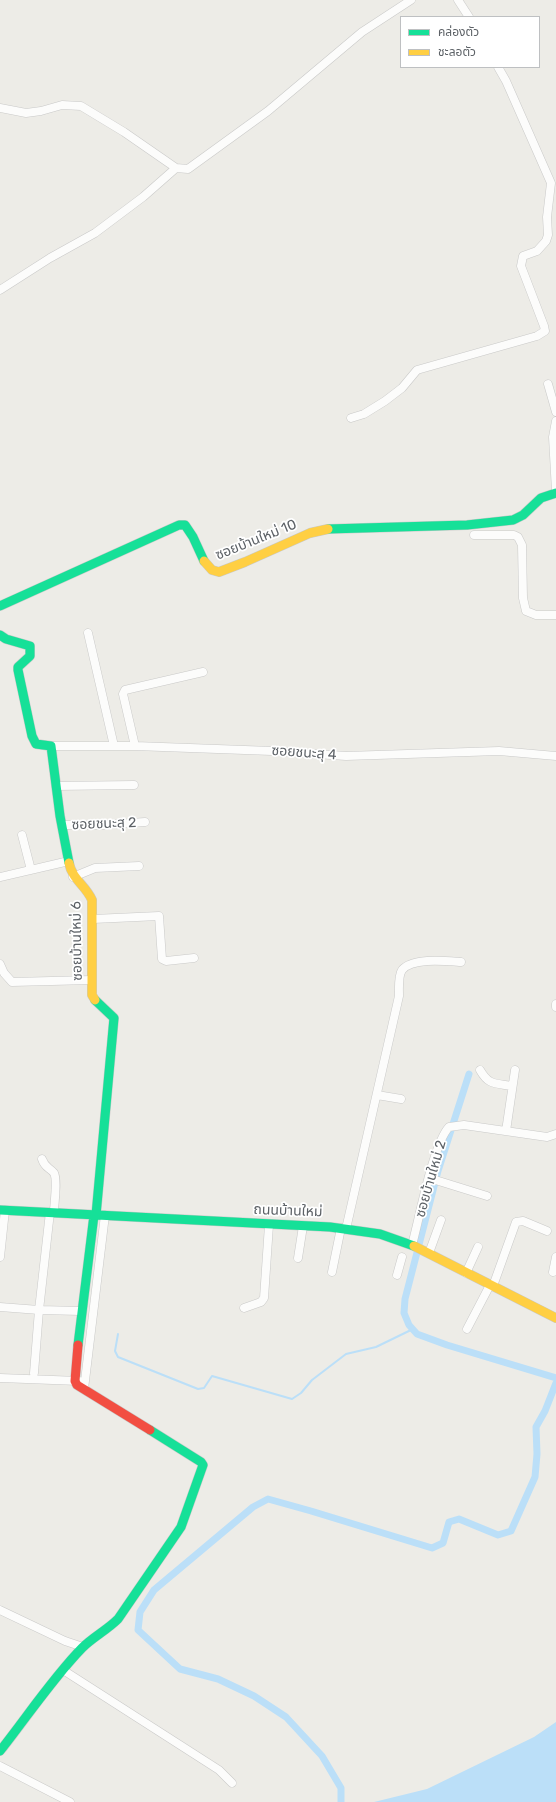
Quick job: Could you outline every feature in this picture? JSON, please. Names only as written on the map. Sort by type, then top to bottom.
[{"type":"street","points":[[0,108],[26,113],[41,111],[62,105],[70,104],[81,106],[124,132],[176,168],[184,170],[193,167],[268,111],[362,32],[411,0]]},
{"type":"street","points":[[458,0],[468,16]]},
{"type":"street","points":[[351,418],[364,414],[385,401],[402,388],[417,370],[467,357],[544,333],[544,326],[521,266],[521,261],[523,256],[537,251],[546,241],[548,235],[547,217],[553,182],[499,68]]},
{"type":"street","points":[[0,290],[50,258],[95,233],[143,197],[176,168]]},
{"type":"street","points":[[548,384],[556,412]]},
{"type":"street","points":[[556,421],[553,437],[556,492]]},
{"type":"street","name":"ซอยบ้านใหม่ 10","points":[[0,606],[179,526],[185,525],[190,530],[209,567],[214,571],[219,572],[310,533],[323,529],[460,524],[515,520],[544,495],[556,492]]},
{"type":"street","points":[[474,535],[514,535],[518,537],[522,545],[523,598],[526,611],[530,614],[536,615],[556,615]]},
{"type":"street","points":[[88,633],[114,746]]},
{"type":"street","points":[[0,635],[3,638],[25,643],[30,646],[30,656],[18,667],[21,686],[34,742],[51,746],[62,825],[73,877],[95,868],[138,866]]},
{"type":"street","points":[[134,746],[123,694],[125,690],[203,672]]},
{"type":"street","name":"ซอยชนะสุ 4","points":[[51,746],[134,746],[272,751],[346,756],[499,751],[556,756]]},
{"type":"street","points":[[56,786],[134,785]]},
{"type":"street","name":"ซอยชนะสุ 2","points":[[62,825],[103,825],[145,822]]},
{"type":"street","points":[[22,835],[31,870]]},
{"type":"street","points":[[0,877],[69,861]]},
{"type":"street","name":"ซอยบ้านใหม่ 6","points":[[73,877],[91,895],[92,900],[91,980],[93,999],[111,1012],[114,1023],[109,1062],[98,1215],[81,1311],[75,1381]]},
{"type":"street","points":[[92,919],[159,916],[162,959],[166,961],[194,958]]},
{"type":"street","points":[[332,1272],[344,1228],[399,996],[400,974],[403,969],[411,965],[434,960],[461,962]]},
{"type":"street","points":[[0,964],[4,973],[12,982],[91,980]]},
{"type":"street","points":[[480,1070],[485,1079],[489,1082],[512,1086]]},
{"type":"street","points":[[506,1131],[515,1070]]},
{"type":"street","points":[[376,1095],[401,1099]]},
{"type":"street","name":"ซอยบ้านใหม่ 2","points":[[397,1275],[402,1254],[409,1244],[443,1136],[448,1127],[464,1125],[548,1137],[556,1134]]},
{"type":"street","points":[[34,1373],[39,1310],[56,1178],[52,1171],[44,1165],[42,1159]]},
{"type":"street","points":[[429,1178],[487,1196]]},
{"type":"street","points":[[0,1257],[3,1210]]},
{"type":"street","name":"ถนนบ้านใหม่","points":[[3,1210],[344,1228],[380,1234],[429,1253],[556,1318]]},
{"type":"street","points":[[85,1385],[91,1324],[98,1215]]},
{"type":"street","points":[[429,1253],[441,1220]]},
{"type":"street","points":[[467,1329],[492,1286],[516,1222],[519,1220],[523,1221],[547,1231]]},
{"type":"street","points":[[244,1308],[261,1302],[264,1298],[269,1225]]},
{"type":"street","points":[[298,1258],[303,1226]]},
{"type":"street","points":[[466,1273],[478,1248]]},
{"type":"street","points":[[553,1272],[556,1257]]},
{"type":"street","points":[[0,1307],[81,1311]]},
{"type":"street","points":[[0,1378],[75,1381],[77,1385],[85,1385],[106,1404],[203,1463],[180,1527],[174,1539],[113,1624],[83,1647],[63,1670],[0,1751]]},
{"type":"street","points":[[0,1610],[65,1641],[83,1647]]},
{"type":"street","points":[[63,1670],[219,1770],[232,1783]]},
{"type":"street","points":[[0,1766],[70,1802]]},
{"type":"water","points":[[556,1722],[556,1802],[374,1802],[427,1789],[534,1737]]},
{"type":"waterway","points":[[469,1074],[438,1171],[405,1299],[404,1313],[409,1325],[417,1334],[447,1345],[556,1378]]},
{"type":"waterway","points":[[118,1334],[115,1351],[118,1357],[198,1389],[204,1388],[212,1376],[292,1399],[301,1393],[312,1380],[346,1354],[376,1347],[413,1329]]},
{"type":"waterway","points":[[341,1802],[341,1788],[322,1756],[286,1717],[254,1696],[218,1679],[180,1669],[138,1630],[140,1612],[154,1590],[253,1507],[268,1499],[432,1548],[443,1543],[449,1522],[459,1519],[498,1535],[511,1531],[535,1477],[537,1454],[536,1427],[545,1411],[556,1383]]},
{"type":"traffic: fast","points":[[328,529],[467,525],[513,520],[523,515],[541,498],[556,493]]},
{"type":"traffic: fast","points":[[0,606],[179,525],[185,525],[193,537],[204,561]]},
{"type":"traffic: fast","points":[[0,635],[6,639],[30,646],[30,656],[18,667],[18,670],[32,736],[36,744],[51,746],[60,816],[69,863]]},
{"type":"traffic: fast","points":[[95,1000],[114,1018],[96,1215]]},
{"type":"traffic: fast","points":[[0,1210],[330,1227],[380,1234],[414,1246]]},
{"type":"traffic: fast","points":[[78,1345],[94,1215]]},
{"type":"traffic: fast","points":[[0,1751],[71,1660],[86,1644],[118,1619],[181,1527],[203,1465],[201,1462],[150,1430]]},
{"type":"traffic: slow","points":[[204,561],[212,570],[219,572],[310,533],[328,529]]},
{"type":"traffic: slow","points":[[69,863],[73,874],[92,900],[92,995],[95,1000]]},
{"type":"traffic: slow","points":[[414,1246],[556,1318]]},
{"type":"traffic: jam","points":[[78,1345],[75,1381],[77,1385],[150,1430]]}]
